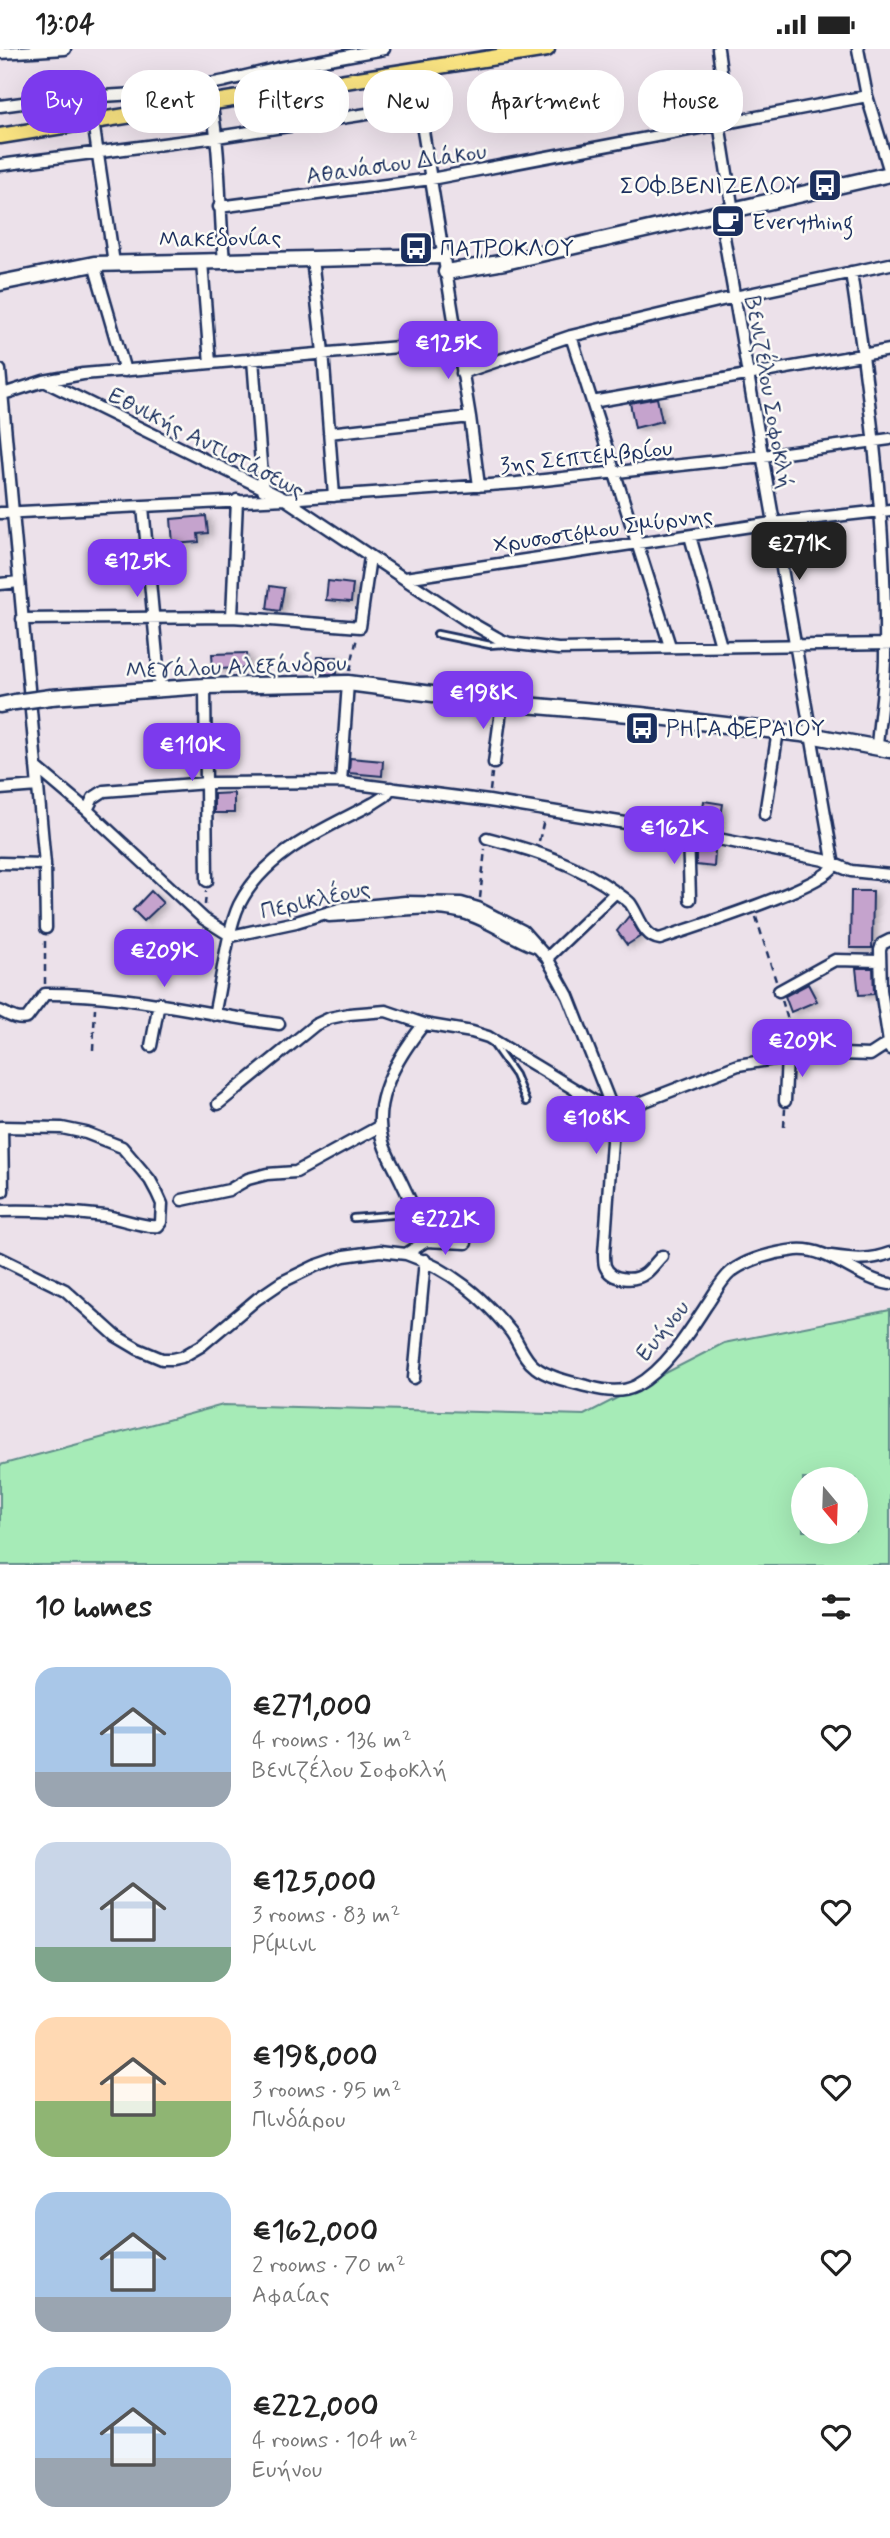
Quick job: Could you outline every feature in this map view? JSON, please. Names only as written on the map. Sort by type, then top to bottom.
[{"type":"main road","points":[[413,70],[547,49]]},
{"type":"main road","points":[[220,101],[363,78]]},
{"type":"main road","points":[[0,136],[21,133]]},
{"type":"street","points":[[0,53],[65,49]]},
{"type":"street","points":[[0,106],[52,99],[169,92],[384,49]]},
{"type":"street","name":"Βενιζέλου Σοφοκλή","points":[[718,49],[719,70]]},
{"type":"street","points":[[446,272],[505,262],[726,213],[890,173],[867,96],[858,49]]},
{"type":"street","name":"Αθανάσιου Διάκου","points":[[743,118],[867,96]]},
{"type":"street","points":[[0,165],[217,137],[363,115]]},
{"type":"street","points":[[95,133],[114,263]]},
{"type":"street","points":[[216,133],[224,261]]},
{"type":"street","points":[[423,133],[479,486]]},
{"type":"street","name":"Αθανάσιου Διάκου","points":[[219,207],[430,179],[666,133]]},
{"type":"street","name":"Βενιζέλου Σοφοκλή","points":[[723,133],[726,213],[735,297],[764,456],[772,523],[797,646],[834,866]]},
{"type":"street","name":"Μακεδονίας","points":[[0,283],[94,264],[443,256]]},
{"type":"street","points":[[312,260],[323,352],[334,496]]},
{"type":"street","points":[[202,262],[210,363]]},
{"type":"street","points":[[94,264],[125,371]]},
{"type":"street","points":[[462,373],[571,336],[890,264]]},
{"type":"street","points":[[852,272],[886,510],[887,644],[883,748]]},
{"type":"street","points":[[571,336],[670,646]]},
{"type":"street","points":[[1,395],[44,381],[83,374],[457,342]]},
{"type":"street","points":[[592,402],[890,350]]},
{"type":"street","points":[[253,359],[262,490]]},
{"type":"street","points":[[0,370],[46,864],[46,928]]},
{"type":"street","name":"Εθνικής Αντιστάσεως","points":[[44,381],[285,499],[370,557],[490,634],[509,643],[558,649],[887,644]]},
{"type":"street","points":[[330,433],[470,417]]},
{"type":"street","name":"3ης Σεπτεμβρίου","points":[[0,513],[144,507],[479,486],[764,456],[890,439]]},
{"type":"street","points":[[232,617],[237,500]]},
{"type":"street","points":[[144,507],[160,688]]},
{"type":"street","name":"Χρυσοστόμου Σμύρνης","points":[[405,578],[772,523],[886,510]]},
{"type":"street","points":[[690,536],[721,646]]},
{"type":"street","points":[[22,619],[232,617],[360,627],[370,557]]},
{"type":"street","points":[[0,584],[19,582]]},
{"type":"street","points":[[341,782],[348,683]]},
{"type":"street","name":"Μεγάλου Αλεξάνδρου","points":[[7,703],[160,688],[348,683],[502,703],[642,715],[778,731],[883,748]]},
{"type":"street","points":[[205,686],[207,881]]},
{"type":"street","points":[[494,763],[502,703]]},
{"type":"street","points":[[765,814],[778,731]]},
{"type":"street","points":[[36,767],[87,810],[204,919],[231,936]]},
{"type":"street","points":[[87,810],[93,798],[104,791],[207,783],[341,782],[489,801],[688,833],[824,860],[834,866],[863,873],[890,875]]},
{"type":"street","points":[[0,789],[38,786]]},
{"type":"street","points":[[214,1015],[239,905],[259,877],[284,852],[374,803],[391,788]]},
{"type":"street","points":[[688,833],[690,899]]},
{"type":"street","points":[[487,838],[537,851],[616,891],[629,903],[649,935],[660,939],[753,907],[824,877],[834,866]]},
{"type":"street","points":[[0,863],[46,864]]},
{"type":"street","points":[[547,958],[616,891]]},
{"type":"street","name":"Περικλέους","points":[[231,936],[320,916],[343,908],[448,901],[478,908],[523,931],[547,958],[568,996],[614,1112],[604,1254],[606,1267],[610,1273],[621,1279],[635,1278],[645,1274],[662,1256]]},
{"type":"street","points":[[320,916],[390,910],[446,910],[465,913],[537,947]]},
{"type":"street","points":[[218,1104],[315,1025],[330,1018],[371,1010],[398,1013],[424,1024],[457,1028],[488,1038],[614,1112],[738,1065],[793,1055],[870,1055],[890,1044],[881,989],[880,961],[880,950],[888,941]]},
{"type":"street","points":[[779,991],[835,960],[880,961]]},
{"type":"street","points":[[0,1011],[17,1019],[27,1017],[45,994],[96,995],[279,1024]]},
{"type":"street","points":[[151,1046],[159,1003]]},
{"type":"street","points":[[424,1024],[394,1066],[388,1081],[380,1126],[389,1157],[416,1213],[426,1241]]},
{"type":"street","points":[[785,1101],[793,1055]]},
{"type":"street","points":[[182,1200],[229,1190],[248,1179],[267,1174],[296,1172],[380,1126]]},
{"type":"street","points":[[0,1211],[32,1210],[107,1216],[150,1227],[158,1226],[161,1222],[162,1204],[150,1180],[122,1147],[62,1128],[1,1127],[3,1191]]},
{"type":"street","points":[[406,1254],[426,1241],[466,1243]]},
{"type":"street","name":"Ευήνου","points":[[0,1258],[65,1290],[116,1336],[138,1349],[162,1359],[173,1359],[183,1357],[201,1346],[257,1299],[282,1282],[314,1266],[344,1256],[380,1251],[406,1254],[425,1260],[453,1276],[487,1303],[523,1348],[528,1361],[536,1368],[592,1388],[621,1391],[643,1381],[664,1362],[730,1272],[767,1256],[797,1250],[824,1254],[870,1279],[890,1284]]},
{"type":"street","points":[[824,1254],[858,1260],[874,1259],[890,1252]]},
{"type":"street","points":[[414,1378],[425,1260]]},
{"type":"lane","points":[[437,634],[490,645],[509,643]]},
{"type":"lane","points":[[488,1038],[510,1067],[526,1103]]},
{"type":"lane","points":[[353,1218],[416,1213]]},
{"type":"path","points":[[348,683],[360,627]]},
{"type":"path","points":[[489,801],[494,763]]},
{"type":"path","points":[[537,851],[546,810]]},
{"type":"path","points":[[478,908],[487,838]]},
{"type":"path","points":[[204,919],[207,881]]},
{"type":"path","points":[[753,907],[779,991],[793,1055]]},
{"type":"path","points":[[45,994],[46,928]]},
{"type":"path","points":[[93,1050],[96,995]]},
{"type":"path","points":[[784,1127],[785,1101]]},
{"type":"green space","points":[[890,1310],[890,1565],[0,1565],[0,1465],[223,1405],[584,1415],[724,1343]]},
{"type":"building","points":[[657,398],[662,421],[635,428],[630,403]]},
{"type":"building","points":[[206,516],[208,533],[198,534],[199,542],[173,544],[171,519]]},
{"type":"building","points":[[328,581],[353,584],[351,602],[326,600]]},
{"type":"building","points":[[270,586],[284,588],[280,611],[267,609]]},
{"type":"building","points":[[247,653],[248,668],[213,669],[212,654]]},
{"type":"building","points":[[317,657],[337,657],[337,674],[317,674]]},
{"type":"building","points":[[350,758],[383,761],[382,776],[349,773]]},
{"type":"building","points":[[234,793],[234,813],[214,813],[214,794]]},
{"type":"building","points":[[704,801],[723,804],[719,829],[700,826]]},
{"type":"building","points":[[696,848],[715,851],[714,867],[696,865]]},
{"type":"building","points":[[151,891],[163,903],[144,921],[133,910]]},
{"type":"building","points":[[851,891],[873,891],[872,948],[850,948]]},
{"type":"building","points":[[629,916],[641,936],[627,945],[617,931]]},
{"type":"building","points":[[856,968],[873,968],[874,994],[859,995]]},
{"type":"building","points":[[808,984],[817,1001],[791,1012],[785,996]]},
{"type":"place","name":"ΣΟΦ.ΒΕΝΙΖΕΛΟΥ","points":[[825,185]]},
{"type":"place","name":"Everything","points":[[728,221]]},
{"type":"place","name":"ΠΑΤΡΟΚΛΟΥ","points":[[416,248]]},
{"type":"place","name":"ΡΗΓΑ ΦΕΡΑΙΟΥ","points":[[642,728]]}]
